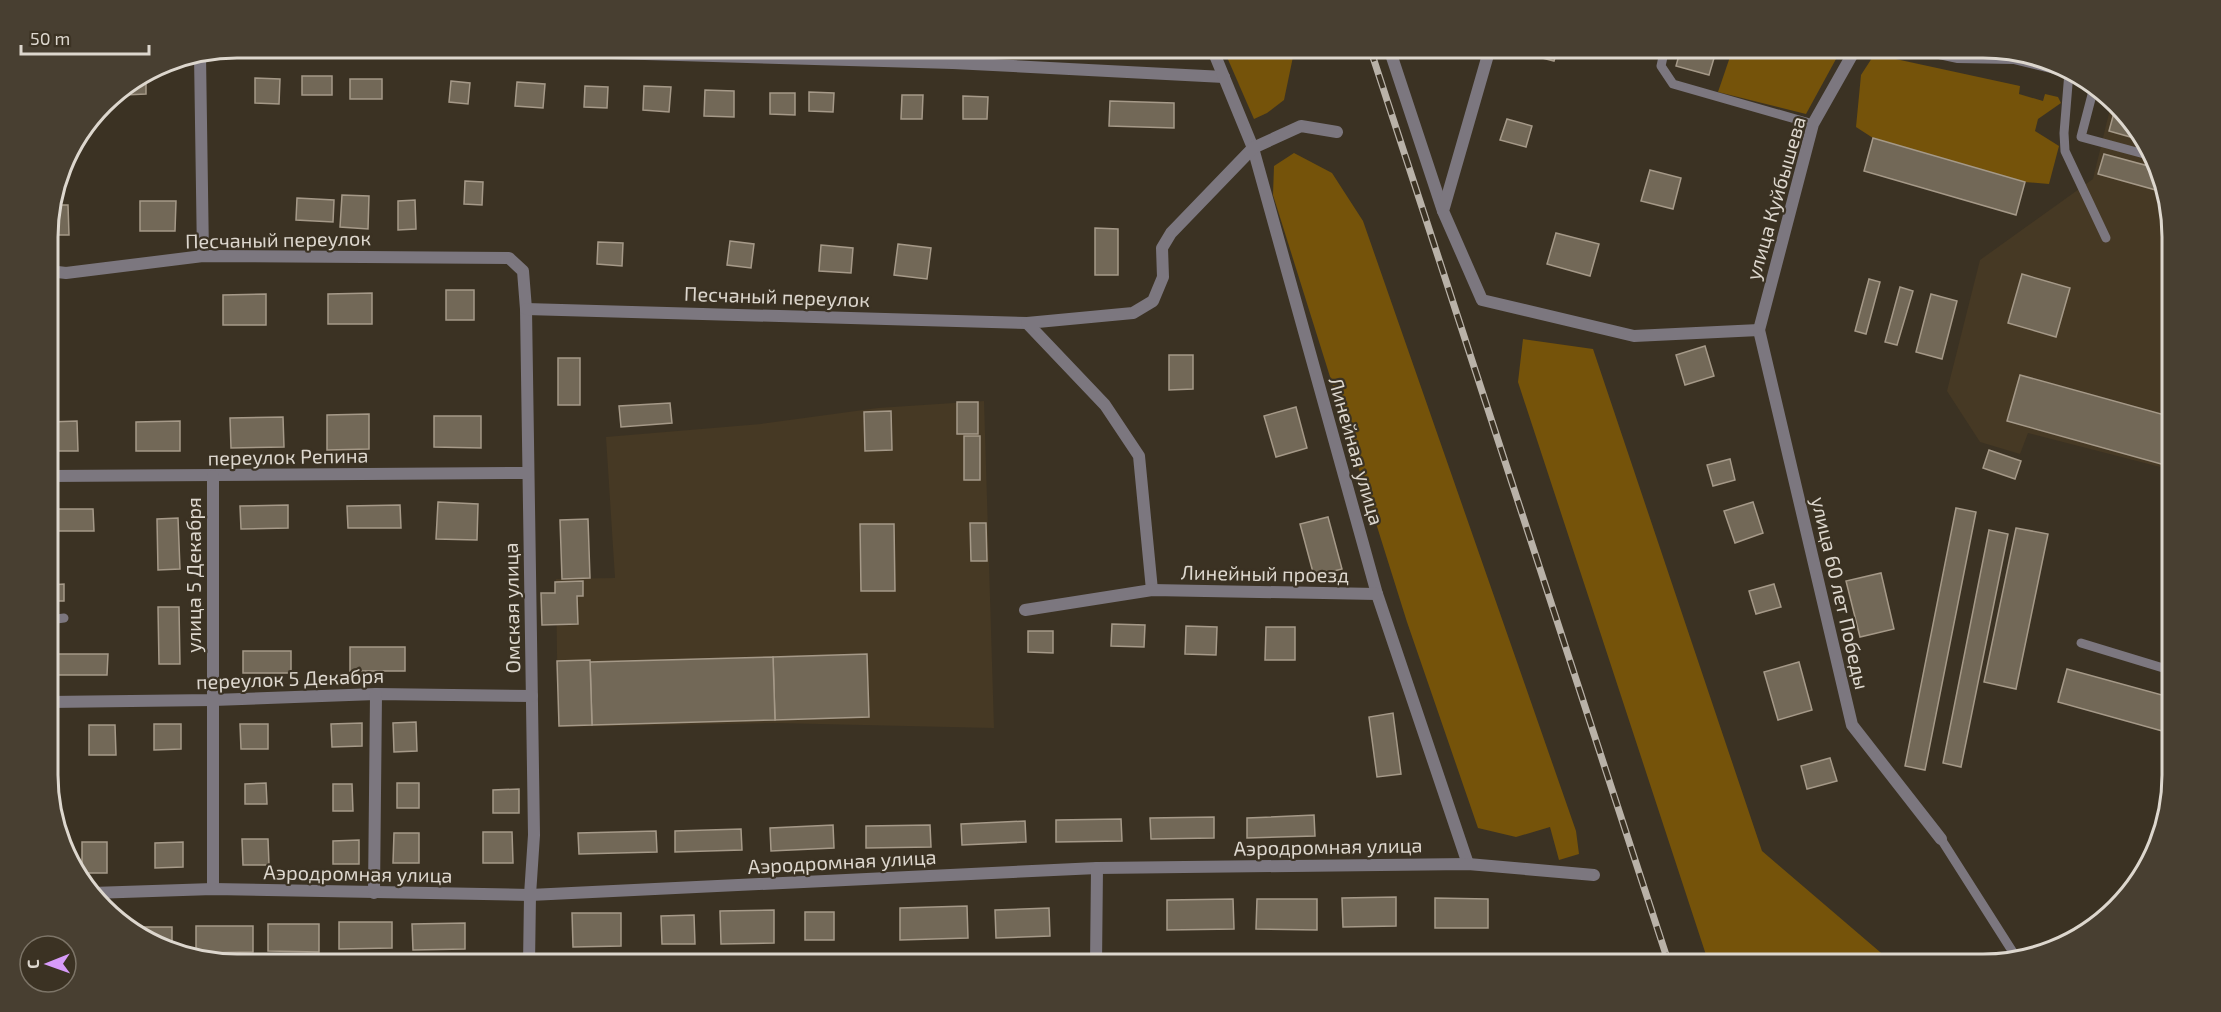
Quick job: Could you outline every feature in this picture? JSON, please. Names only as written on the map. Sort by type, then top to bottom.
[{"type":"street","name":"Линейная улица","points":[[1216,58],[1253,148],[1377,594],[1468,864]]},
{"type":"street","points":[[1392,58],[1443,212],[1482,300],[1634,336],[1758,330]]},
{"type":"street","points":[[1443,212],[1487,58]]},
{"type":"street","name":"улица Куйбышева","points":[[1758,330],[1813,123],[1850,58]]},
{"type":"street","points":[[806,59],[953,63],[1224,77]]},
{"type":"street","points":[[953,59],[953,63]]},
{"type":"street","points":[[200,63],[203,256]]},
{"type":"street","points":[[1027,323],[1133,313],[1153,301],[1163,277],[1162,248],[1171,233],[1253,148],[1301,126],[1337,132]]},
{"type":"street","name":"Песчаный переулок","points":[[59,272],[203,256],[509,258]]},
{"type":"street","name":"Омская улица","points":[[509,258],[523,271],[526,309],[534,835],[529,954]]},
{"type":"street","name":"Песчаный переулок","points":[[526,309],[1027,323]]},
{"type":"street","name":"Линейный проезд","points":[[1027,323],[1105,405],[1139,456],[1152,590]]},
{"type":"street","name":"улица 60 лет Победы","points":[[1758,330],[1852,725],[1941,839]]},
{"type":"street","name":"переулок Репина","points":[[59,476],[527,473]]},
{"type":"street","name":"улица 5 Декабря","points":[[213,476],[213,889]]},
{"type":"street","name":"Линейный проезд","points":[[1025,610],[1152,590],[1377,594]]},
{"type":"street","points":[[374,893],[376,694]]},
{"type":"street","name":"переулок 5 Декабря","points":[[58,702],[213,700],[376,694],[532,696]]},
{"type":"street","name":"Аэродромная улица","points":[[104,893],[213,889],[530,895],[1096,868],[1468,864],[1594,874]]},
{"type":"street","points":[[1096,868],[1096,954]]},
{"type":"lane","points":[[1663,58],[1661,66],[1673,84],[1813,123]]},
{"type":"lane","points":[[2067,79],[2065,151],[2106,238]]},
{"type":"lane","points":[[2092,95],[2081,137],[2142,153]]},
{"type":"lane","points":[[58,619],[64,618]]},
{"type":"lane","points":[[2081,643],[2162,668]]},
{"type":"lane","points":[[1941,839],[2012,951]]},
{"type":"shaded area","points":[[1228,58],[1293,58],[1284,100],[1267,113],[1254,119]]},
{"type":"shaded area","points":[[1730,58],[1836,58],[1806,114],[1718,92]]},
{"type":"shaded area","points":[[1872,58],[1891,58],[2020,86],[2019,94],[2043,101],[2045,94],[2058,97],[2061,103],[2038,119],[2035,131],[2059,146],[2049,184],[2025,182],[1873,138],[1856,127],[1861,75]]},
{"type":"shaded area","points":[[2110,111],[2139,148],[2149,169],[2161,214],[2162,467],[2028,433],[2020,454],[1980,442],[1947,391],[1980,260],[2093,179]]},
{"type":"shaded area","points":[[1294,153],[1332,173],[1363,221],[1576,831],[1579,854],[1559,860],[1550,827],[1516,837],[1478,828],[1407,622],[1273,195],[1274,166]]},
{"type":"shaded area","points":[[1523,339],[1593,349],[1762,851],[1881,953],[1705,953],[1518,382]]},
{"type":"shaded area","points":[[984,401],[994,728],[776,723],[558,727],[556,579],[615,578],[606,437],[761,424],[878,408]]},
{"type":"building","points":[[1678,58],[1714,58],[1709,75],[1676,66]]},
{"type":"building","points":[[302,76],[332,76],[332,95],[302,95]]},
{"type":"building","points":[[255,78],[280,79],[279,104],[255,103]]},
{"type":"building","points":[[350,79],[382,79],[382,99],[350,99]]},
{"type":"building","points":[[451,81],[470,83],[468,104],[449,102]]},
{"type":"building","points":[[517,82],[545,84],[543,108],[515,106]]},
{"type":"building","points":[[146,83],[146,94],[129,95]]},
{"type":"building","points":[[585,86],[608,87],[607,108],[584,107]]},
{"type":"building","points":[[644,86],[671,87],[669,112],[643,110]]},
{"type":"building","points":[[705,90],[734,91],[734,117],[704,116]]},
{"type":"building","points":[[809,92],[834,93],[833,112],[809,111]]},
{"type":"building","points":[[770,93],[795,93],[795,115],[770,114]]},
{"type":"building","points":[[902,95],[923,95],[922,119],[901,119]]},
{"type":"building","points":[[963,96],[988,97],[987,119],[963,119]]},
{"type":"building","points":[[1110,101],[1174,103],[1174,128],[1109,126]]},
{"type":"building","points":[[2113,115],[2132,137],[2109,131]]},
{"type":"building","points":[[1507,119],[1532,126],[1526,147],[1500,140]]},
{"type":"building","points":[[1873,138],[2025,182],[2016,215],[1864,171]]},
{"type":"building","points":[[2104,154],[2147,166],[2156,190],[2098,174]]},
{"type":"building","points":[[1650,170],[1681,178],[1673,209],[1641,201]]},
{"type":"building","points":[[465,181],[483,182],[482,205],[464,204]]},
{"type":"building","points":[[342,195],[369,196],[368,229],[340,227]]},
{"type":"building","points":[[297,198],[334,200],[333,222],[296,220]]},
{"type":"building","points":[[415,200],[416,229],[398,230],[398,201]]},
{"type":"building","points":[[140,201],[176,201],[175,231],[140,231]]},
{"type":"building","points":[[62,205],[68,205],[69,235],[59,235]]},
{"type":"building","points":[[1095,228],[1118,229],[1118,275],[1095,275]]},
{"type":"building","points":[[1556,233],[1599,244],[1590,276],[1547,264]]},
{"type":"building","points":[[730,241],[754,244],[751,268],[727,265]]},
{"type":"building","points":[[598,242],[623,243],[622,266],[597,264]]},
{"type":"building","points":[[898,244],[931,248],[927,279],[894,275]]},
{"type":"building","points":[[821,245],[853,248],[851,273],[819,271]]},
{"type":"building","points":[[2022,274],[2070,288],[2056,337],[2008,323]]},
{"type":"building","points":[[1869,279],[1880,282],[1866,334],[1855,331]]},
{"type":"building","points":[[1900,287],[1913,291],[1897,345],[1885,342]]},
{"type":"building","points":[[446,290],[474,290],[474,320],[446,320]]},
{"type":"building","points":[[372,293],[372,324],[328,324],[328,294]]},
{"type":"building","points":[[266,294],[266,325],[223,325],[223,295]]},
{"type":"building","points":[[1931,294],[1957,301],[1942,359],[1916,352]]},
{"type":"building","points":[[1705,346],[1714,376],[1685,385],[1676,355]]},
{"type":"building","points":[[1169,355],[1193,355],[1193,389],[1169,390]]},
{"type":"building","points":[[558,358],[580,358],[580,405],[558,405]]},
{"type":"building","points":[[2020,375],[2162,414],[2162,464],[2007,421]]},
{"type":"building","points":[[957,402],[978,402],[978,434],[957,434]]},
{"type":"building","points":[[670,403],[672,423],[621,427],[619,406]]},
{"type":"building","points":[[1296,407],[1307,448],[1276,457],[1264,416]]},
{"type":"building","points":[[891,411],[892,450],[865,451],[864,412]]},
{"type":"building","points":[[369,414],[369,449],[327,450],[327,415]]},
{"type":"building","points":[[434,416],[481,416],[481,448],[434,447]]},
{"type":"building","points":[[283,417],[284,447],[231,448],[230,418]]},
{"type":"building","points":[[77,421],[78,451],[59,451],[59,422]]},
{"type":"building","points":[[180,421],[180,451],[136,451],[136,422]]},
{"type":"building","points":[[964,436],[980,436],[980,480],[964,480]]},
{"type":"building","points":[[1989,450],[2021,461],[2015,479],[1983,468]]},
{"type":"building","points":[[1730,459],[1735,480],[1713,486],[1707,465]]},
{"type":"building","points":[[438,502],[478,504],[477,540],[436,539]]},
{"type":"building","points":[[1753,502],[1763,533],[1735,543],[1724,511]]},
{"type":"building","points":[[288,505],[288,528],[241,529],[240,506]]},
{"type":"building","points":[[400,505],[401,528],[348,528],[347,506]]},
{"type":"building","points":[[1956,508],[1976,512],[1925,770],[1905,766]]},
{"type":"building","points":[[58,509],[93,509],[94,531],[58,531]]},
{"type":"building","points":[[1328,517],[1342,569],[1314,576],[1300,524]]},
{"type":"building","points":[[178,518],[180,569],[158,570],[157,519]]},
{"type":"building","points":[[588,519],[590,578],[562,579],[560,520]]},
{"type":"building","points":[[970,523],[986,523],[987,561],[971,561]]},
{"type":"building","points":[[860,524],[894,524],[895,591],[861,591]]},
{"type":"building","points":[[2016,528],[2048,534],[2016,689],[1984,682]]},
{"type":"building","points":[[1989,530],[2008,534],[1961,767],[1943,763]]},
{"type":"building","points":[[1881,573],[1894,629],[1860,637],[1846,581]]},
{"type":"building","points":[[583,581],[583,596],[577,596],[578,624],[542,625],[541,593],[555,593],[555,582]]},
{"type":"building","points":[[58,584],[64,584],[64,601],[58,601]]},
{"type":"building","points":[[1774,584],[1781,607],[1756,614],[1749,591]]},
{"type":"building","points":[[158,607],[179,607],[180,664],[159,664]]},
{"type":"building","points":[[1112,624],[1145,625],[1144,647],[1111,646]]},
{"type":"building","points":[[1186,626],[1217,627],[1216,655],[1185,654]]},
{"type":"building","points":[[1266,627],[1295,627],[1295,660],[1265,660]]},
{"type":"building","points":[[1028,631],[1053,631],[1053,653],[1028,652]]},
{"type":"building","points":[[350,647],[405,647],[405,671],[350,671]]},
{"type":"building","points":[[243,651],[291,651],[291,673],[243,673]]},
{"type":"building","points":[[58,654],[108,654],[107,675],[58,675]]},
{"type":"building","points":[[867,654],[869,717],[775,720],[773,657]]},
{"type":"building","points":[[773,657],[775,720],[592,725],[590,662]]},
{"type":"building","points":[[590,660],[592,725],[559,726],[557,661]]},
{"type":"building","points":[[1799,662],[1812,710],[1778,720],[1764,672]]},
{"type":"building","points":[[2067,669],[2162,695],[2162,731],[2058,702]]},
{"type":"building","points":[[1393,713],[1401,774],[1377,777],[1369,717]]},
{"type":"building","points":[[416,722],[417,751],[394,752],[393,723]]},
{"type":"building","points":[[362,723],[362,746],[332,747],[331,724]]},
{"type":"building","points":[[154,724],[181,724],[181,749],[154,750]]},
{"type":"building","points":[[240,724],[268,724],[268,749],[241,749]]},
{"type":"building","points":[[89,725],[115,725],[116,755],[89,755]]},
{"type":"building","points":[[1830,758],[1837,781],[1807,789],[1801,766]]},
{"type":"building","points":[[266,783],[267,804],[245,804],[245,784]]},
{"type":"building","points":[[397,783],[419,783],[419,808],[397,808]]},
{"type":"building","points":[[333,784],[352,784],[353,811],[333,811]]},
{"type":"building","points":[[519,789],[519,813],[493,813],[493,790]]},
{"type":"building","points":[[1314,815],[1315,836],[1247,838],[1247,818]]},
{"type":"building","points":[[1214,817],[1214,838],[1151,839],[1150,818]]},
{"type":"building","points":[[1121,819],[1122,841],[1056,842],[1056,820]]},
{"type":"building","points":[[1025,821],[1026,842],[962,845],[961,824]]},
{"type":"building","points":[[833,825],[834,848],[771,851],[770,828]]},
{"type":"building","points":[[930,825],[931,847],[866,848],[866,826]]},
{"type":"building","points":[[741,829],[742,850],[675,852],[675,831]]},
{"type":"building","points":[[656,831],[657,852],[579,854],[578,833]]},
{"type":"building","points":[[483,832],[512,832],[513,863],[483,863]]},
{"type":"building","points":[[394,833],[419,833],[419,863],[393,863]]},
{"type":"building","points":[[242,839],[268,839],[269,865],[243,865]]},
{"type":"building","points":[[359,840],[359,864],[333,864],[333,841]]},
{"type":"building","points":[[82,842],[107,842],[107,873],[88,873],[82,864]]},
{"type":"building","points":[[183,842],[183,867],[155,868],[155,843]]},
{"type":"building","points":[[1396,897],[1396,926],[1343,927],[1342,898]]},
{"type":"building","points":[[1435,898],[1488,899],[1488,928],[1435,928]]},
{"type":"building","points":[[1233,899],[1234,929],[1167,930],[1167,900]]},
{"type":"building","points":[[1257,899],[1317,899],[1317,930],[1256,929]]},
{"type":"building","points":[[967,906],[968,938],[900,940],[900,908]]},
{"type":"building","points":[[1049,908],[1050,936],[996,938],[995,910]]},
{"type":"building","points":[[774,910],[774,943],[721,944],[720,911]]},
{"type":"building","points":[[805,912],[834,912],[834,940],[805,940]]},
{"type":"building","points":[[572,913],[621,913],[621,946],[573,947]]},
{"type":"building","points":[[694,915],[695,944],[662,944],[661,916]]},
{"type":"building","points":[[339,922],[392,922],[392,948],[339,949]]},
{"type":"building","points":[[465,923],[465,949],[413,950],[412,924]]},
{"type":"building","points":[[268,924],[319,924],[319,952],[268,951]]},
{"type":"building","points":[[196,926],[253,926],[253,952],[221,953],[196,948]]},
{"type":"building","points":[[144,927],[172,927],[172,941]]},
{"type":"railway","points":[[1373,58],[1665,953]]}]
